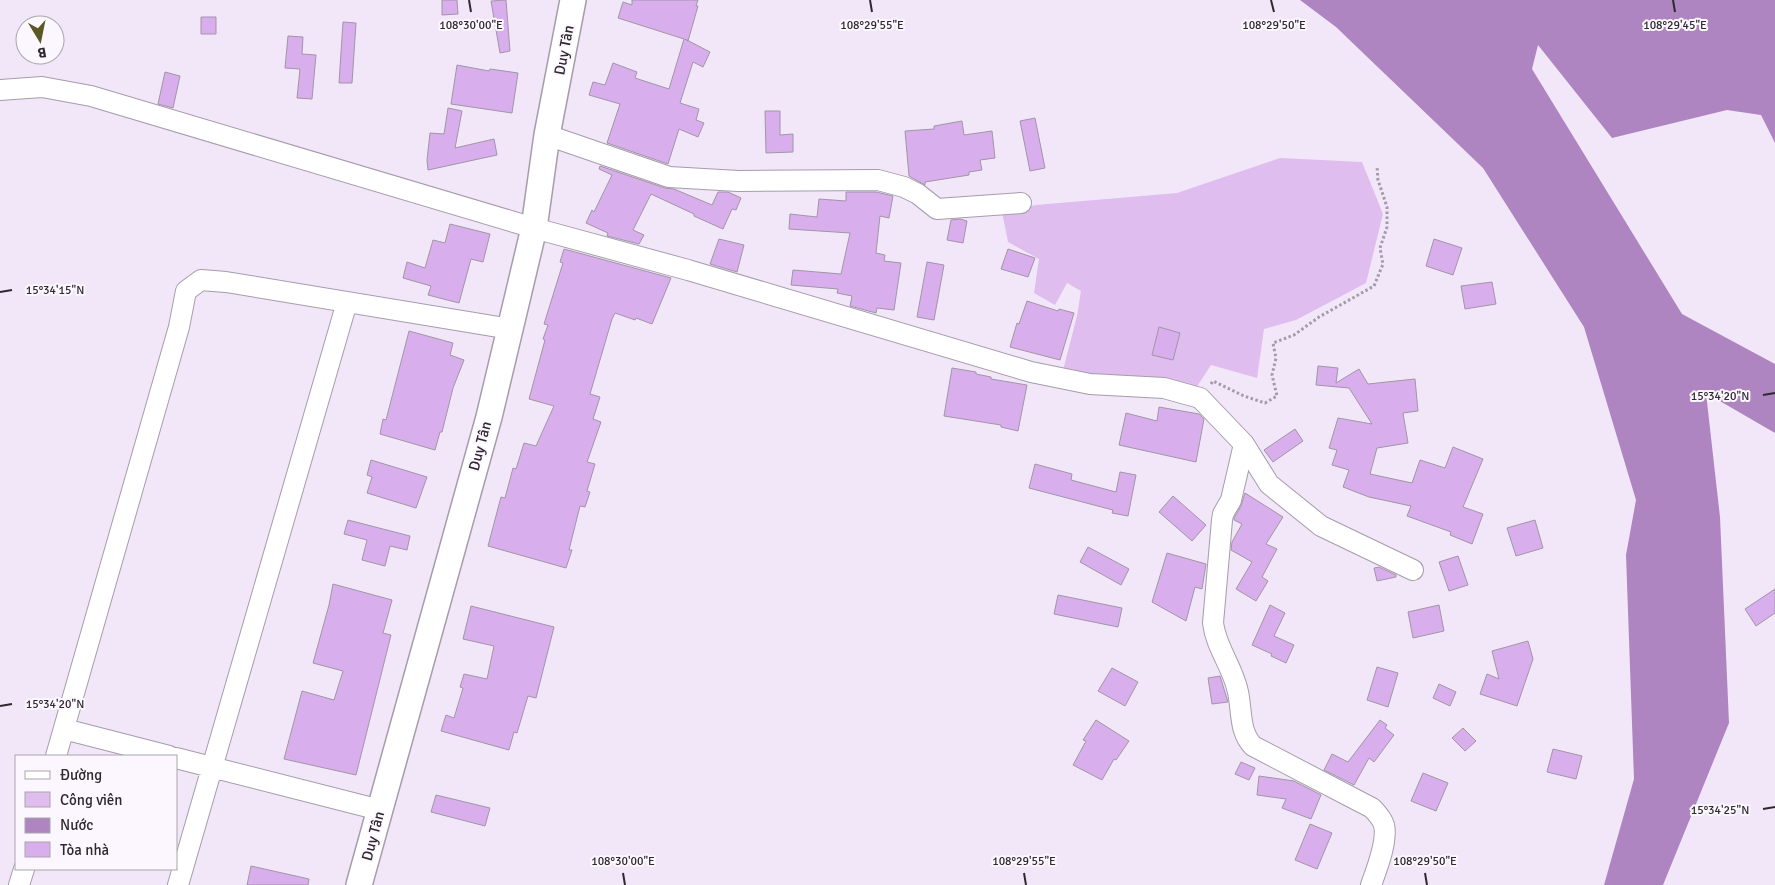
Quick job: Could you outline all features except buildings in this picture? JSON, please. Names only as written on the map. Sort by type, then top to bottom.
[{"type":"street","name":"Duy Tân","points":[[359,885],[488,417],[510,329],[534,228],[547,135],[574,0]]},
{"type":"street","points":[[0,90],[42,87],[91,96],[534,228],[688,270],[1031,372],[1090,384],[1164,388],[1200,398],[1244,444],[1269,484],[1321,526],[1413,570]]},
{"type":"street","points":[[547,135],[670,176],[738,181],[878,180],[904,187],[918,194],[937,209],[1021,203]]},
{"type":"street","points":[[56,755],[179,328],[186,291],[201,280],[226,282],[510,329]]},
{"type":"street","points":[[178,885],[347,302]]},
{"type":"street","points":[[1244,444],[1231,500],[1223,514],[1222,520],[1213,623],[1214,634],[1238,691],[1244,733],[1252,746],[1372,808],[1379,815],[1384,826],[1385,836],[1376,872],[1370,885]]},
{"type":"street","points":[[64,729],[165,755]]},
{"type":"street","points":[[178,758],[380,810]]},
{"type":"street","points":[[20,885],[24,870]]},
{"type":"path","points":[[1200,398],[1213,381],[1264,403],[1276,396],[1272,375],[1276,358],[1273,342],[1294,335],[1319,317],[1374,286],[1383,264],[1380,248],[1387,227],[1387,207],[1378,180],[1377,167]]},
{"type":"green space","points":[[1280,158],[1362,162],[1383,214],[1366,283],[1296,320],[1264,329],[1257,378],[1211,365],[1194,391],[1061,378],[1077,316],[1081,291],[1067,283],[1055,305],[1034,293],[1039,259],[1008,242],[1002,212],[1036,205],[1177,193]]},
{"type":"water","points":[[1300,0],[1775,0],[1775,143],[1761,115],[1727,110],[1612,138],[1538,45],[1532,69],[1682,314],[1775,364],[1775,433],[1706,393],[1720,517],[1729,723],[1663,885],[1604,885],[1634,779],[1626,555],[1636,500],[1584,327],[1483,168],[1336,27]]}]
